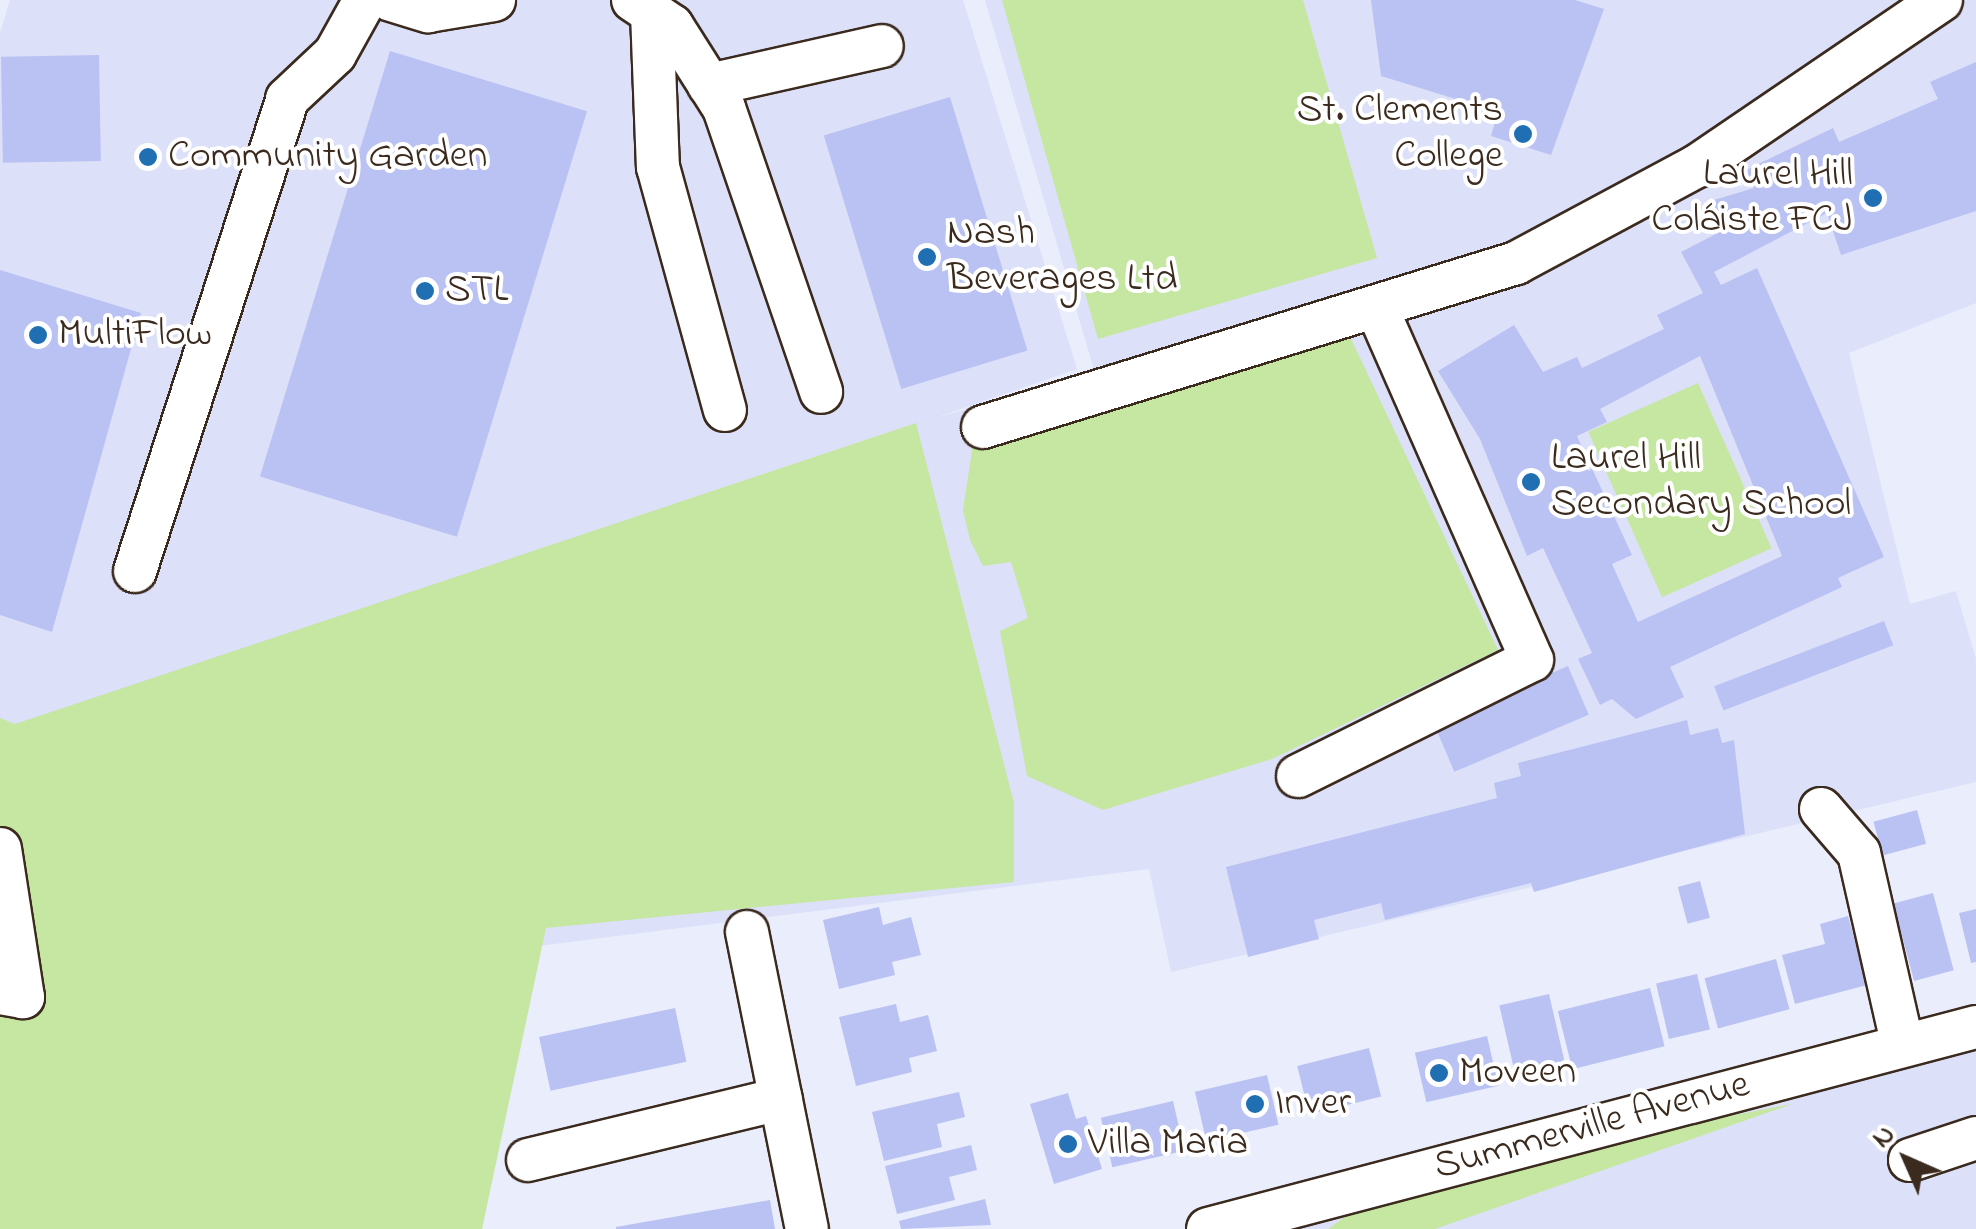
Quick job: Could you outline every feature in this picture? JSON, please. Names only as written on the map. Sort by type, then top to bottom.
[{"type":"street","points":[[135,571],[287,99],[335,54],[365,0]]},
{"type":"street","points":[[391,0],[428,11],[494,0]]},
{"type":"street","points":[[982,428],[1516,263],[1697,166],[1941,0]]},
{"type":"street","points":[[642,6],[672,26],[710,84],[821,392]]},
{"type":"street","points":[[642,6],[658,167],[725,410]]},
{"type":"street","points":[[710,84],[882,46]]},
{"type":"street","points":[[1298,776],[1532,660],[1376,306]]},
{"type":"street","points":[[1820,808],[1859,852],[1902,1043]]},
{"type":"street","points":[[0,848],[23,997],[0,993]]},
{"type":"street","points":[[747,932],[807,1229]]},
{"type":"street","name":"Summerville Avenue","points":[[1208,1229],[1976,1026]]},
{"type":"street","points":[[528,1160],[781,1099]]},
{"type":"street","points":[[1910,1160],[1976,1138]]},
{"type":"shaded area","points":[[10,0],[963,0],[1077,369],[935,418],[1095,373],[985,0],[1976,0],[1976,303],[1849,353],[1910,604],[1956,591],[1976,659],[1976,782],[1171,972],[1149,869],[499,951],[0,1229],[0,33]]},
{"type":"shaded area","points":[[1976,1045],[1976,1229],[1286,1229]]},
{"type":"green space","points":[[1002,0],[1303,0],[1377,258],[1098,339]]},
{"type":"green space","points":[[1345,326],[1498,650],[1272,759],[1103,810],[1027,776],[1000,631],[1028,618],[1011,562],[983,566],[970,540],[963,510],[974,437]]},
{"type":"green space","points":[[1698,383],[1772,548],[1662,597],[1588,432]]},
{"type":"green space","points":[[916,423],[1014,803],[1014,882],[546,928],[482,1229],[0,1229],[0,718],[15,724]]},
{"type":"green space","points":[[1792,1104],[1435,1229],[1328,1229],[1353,1211],[1583,1144]]},
{"type":"building","points":[[1371,0],[1575,0],[1604,9],[1551,155],[1491,136],[1498,112],[1381,76]]},
{"type":"building","points":[[390,51],[587,111],[457,537],[260,477]]},
{"type":"building","points":[[99,55],[101,161],[3,163],[1,57]]},
{"type":"building","points":[[1976,62],[1976,211],[1841,255],[1827,213],[1714,272],[1721,285],[1757,268],[1884,557],[1838,578],[1842,587],[1670,667],[1684,697],[1636,719],[1612,699],[1600,705],[1578,659],[1592,653],[1543,548],[1527,556],[1480,439],[1438,371],[1514,325],[1543,372],[1577,357],[1582,368],[1664,329],[1657,315],[1703,293],[1681,252],[1718,233],[1707,212],[1714,200],[1754,188],[1746,170],[1833,128],[1839,142],[1938,99],[1930,82]],"holes":[[[1700,356],[1782,556],[1638,622],[1612,564],[1632,555],[1577,436],[1607,422],[1600,409]]]},
{"type":"building","points":[[950,97],[1027,350],[901,389],[824,136]]},
{"type":"building","points":[[0,270],[141,313],[52,632],[0,615]]},
{"type":"building","points":[[1884,621],[1893,645],[1723,710],[1714,686]]},
{"type":"building","points":[[1568,666],[1589,715],[1454,772],[1434,723]]},
{"type":"building","points":[[1687,720],[1690,735],[1718,728],[1722,743],[1734,740],[1745,834],[1534,892],[1531,883],[1385,920],[1381,903],[1314,920],[1319,939],[1248,957],[1226,867],[1497,798],[1494,783],[1521,776],[1518,763]]},
{"type":"building","points":[[1917,810],[1926,844],[1883,855],[1874,822]]},
{"type":"building","points":[[1700,881],[1710,918],[1688,924],[1678,887]]},
{"type":"building","points":[[1933,893],[1954,970],[1914,981],[1893,904]]},
{"type":"building","points":[[879,907],[883,925],[911,917],[921,955],[892,962],[895,975],[839,989],[823,920]]},
{"type":"building","points":[[1976,909],[1976,962],[1971,963],[1959,913]]},
{"type":"building","points":[[1848,916],[1867,985],[1795,1004],[1782,955],[1825,944],[1820,924]]},
{"type":"building","points":[[1776,959],[1789,1009],[1718,1028],[1705,978]]},
{"type":"building","points":[[1697,974],[1710,1030],[1669,1039],[1656,983]]},
{"type":"building","points":[[1650,988],[1665,1046],[1572,1069],[1558,1011]]},
{"type":"building","points":[[1549,994],[1566,1066],[1516,1078],[1499,1005]]},
{"type":"building","points":[[896,1004],[900,1022],[928,1015],[937,1051],[909,1058],[912,1072],[856,1086],[839,1017]]},
{"type":"building","points":[[675,1008],[686,1062],[550,1091],[539,1037]]},
{"type":"building","points":[[1487,1036],[1498,1086],[1426,1102],[1415,1053]]},
{"type":"building","points":[[1369,1048],[1381,1097],[1309,1114],[1297,1066]]},
{"type":"building","points":[[1267,1075],[1278,1125],[1206,1141],[1195,1092]]},
{"type":"building","points":[[959,1092],[965,1117],[937,1124],[942,1147],[884,1161],[872,1112]]},
{"type":"building","name":"Villa Maria","points":[[1068,1093],[1076,1119],[1086,1116],[1102,1169],[1054,1184],[1030,1104]]},
{"type":"building","points":[[1173,1101],[1184,1151],[1112,1167],[1101,1118]]},
{"type":"building","points":[[971,1145],[977,1170],[949,1177],[955,1200],[897,1214],[885,1166]]},
{"type":"building","points":[[985,1199],[991,1225],[901,1229],[899,1221]]},
{"type":"building","points":[[770,1200],[775,1229],[616,1229],[616,1227]]},
{"type":"place","name":"St. Clements College","points":[[1523,134]]},
{"type":"place","name":"Community Garden","points":[[148,157]]},
{"type":"place","name":"Laurel Hill Coláiste FCJ","points":[[1873,198]]},
{"type":"place","name":"Nash Beverages Ltd","points":[[927,257]]},
{"type":"place","name":"STL","points":[[425,291]]},
{"type":"place","name":"MultiFlow","points":[[38,335]]},
{"type":"place","name":"Laurel Hill Secondary School","points":[[1531,482]]},
{"type":"place","name":"Moveen","points":[[1439,1073]]},
{"type":"place","name":"Inver","points":[[1255,1104]]},
{"type":"place","name":"Villa Maria","points":[[1068,1144]]}]
